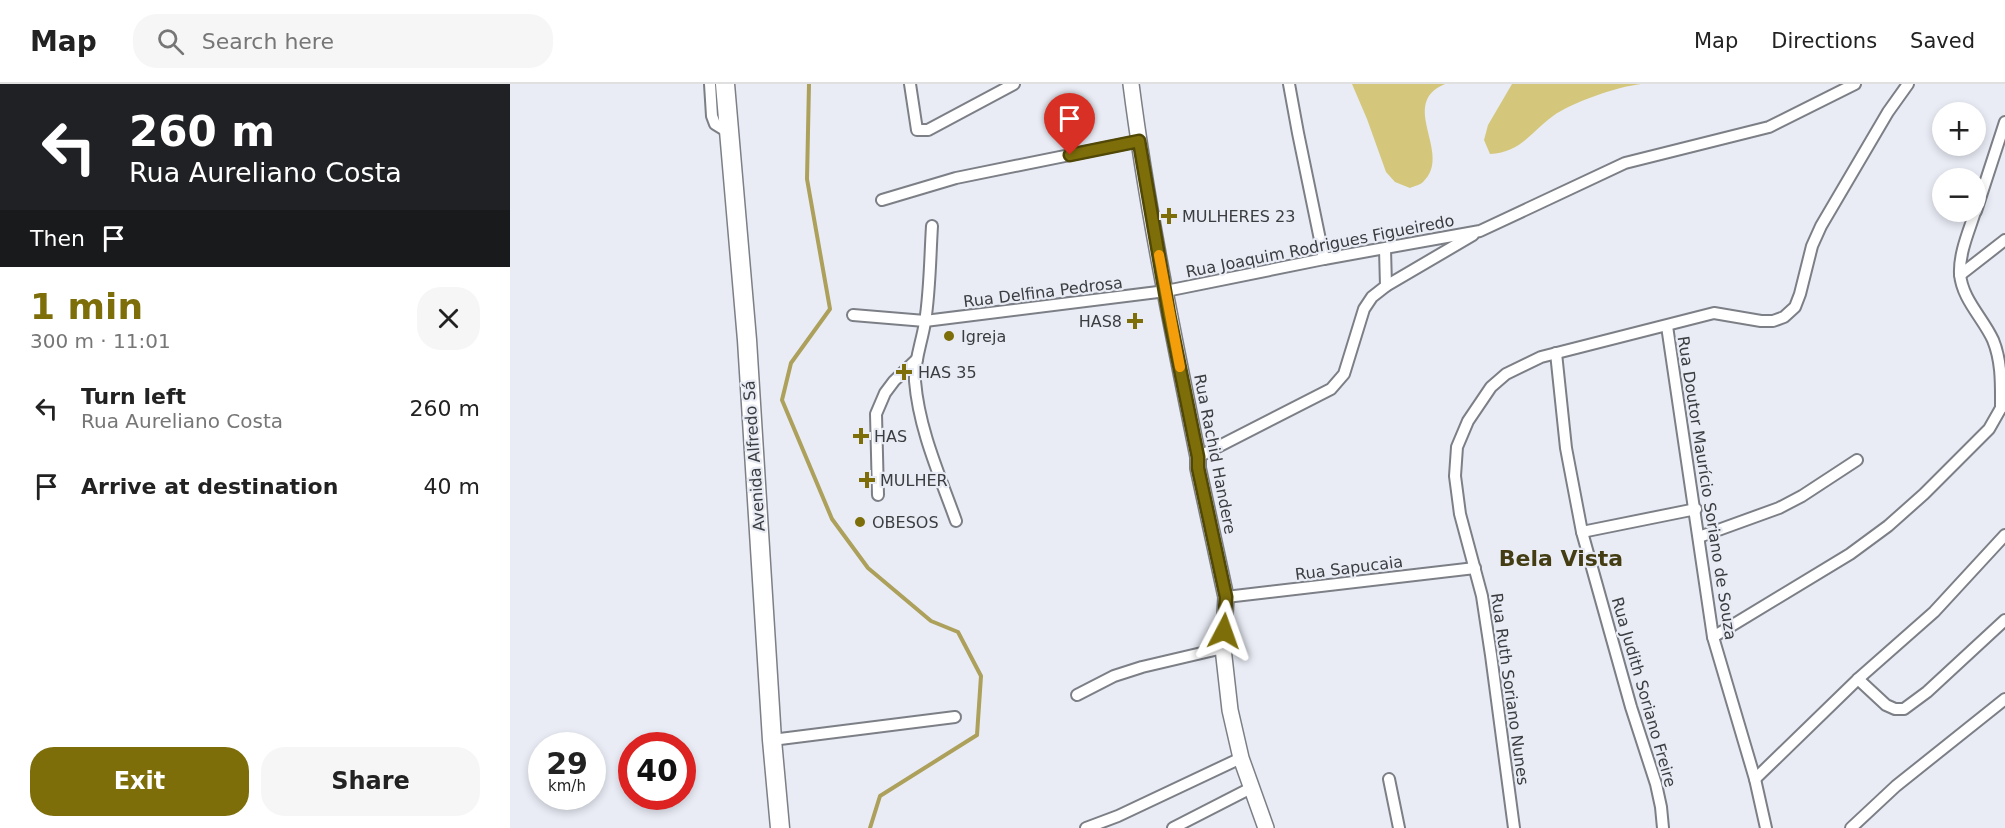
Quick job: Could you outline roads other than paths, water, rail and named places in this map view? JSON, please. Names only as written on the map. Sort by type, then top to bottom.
[{"type":"highway","name":"Avenida Alfredo Sá","points":[[725,84],[747,340],[772,740],[780,828]]},
{"type":"street","points":[[710,84],[712,116],[715,123],[728,132]]},
{"type":"street","points":[[910,84],[917,130],[928,130],[1014,84]]},
{"type":"street","name":"Rua Rachid Handere","points":[[1131,84],[1139,141],[1198,457],[1198,468],[1226,597],[1222,648],[1230,710],[1241,758],[1266,828]]},
{"type":"street","points":[[1289,84],[1324,259]]},
{"type":"street","name":"Rua Joaquim Rodrigues Figueiredo","points":[[1198,457],[1331,390],[1344,374],[1364,309],[1372,297],[1386,286],[1480,231],[1625,164],[1769,127],[1855,84]]},
{"type":"street","name":"Rua Ruth Soriano Nunes","points":[[1514,828],[1491,655],[1475,568],[1460,514],[1455,476],[1457,447],[1468,420],[1491,387],[1506,374],[1522,365],[1556,353],[1714,313],[1773,321],[1784,317],[1795,307],[1812,246],[1821,226],[1882,121],[1908,84]]},
{"type":"street","points":[[1986,180],[2005,122]]},
{"type":"street","points":[[882,200],[956,178],[1139,141]]},
{"type":"street","points":[[1713,637],[1850,554],[1888,526],[1989,429],[2003,405],[1998,355],[1992,338],[1965,292],[1960,275],[1964,244],[1972,222]]},
{"type":"street","points":[[932,226],[925,321],[915,378],[924,433],[956,521]]},
{"type":"street","name":"Rua Joaquim Rodrigues Figueiredo","points":[[1166,291],[1480,231]]},
{"type":"street","points":[[1960,275],[2005,240]]},
{"type":"street","points":[[1385,249],[1386,286]]},
{"type":"street","name":"Rua Delfina Pedrosa","points":[[853,315],[925,321],[1166,291]]},
{"type":"street","name":"Rua Doutor Maurício Soriano de Souza","points":[[1667,326],[1696,509],[1713,637],[1755,779],[1766,828]]},
{"type":"street","name":"Rua Judith Soriano Freire","points":[[1556,353],[1566,448],[1582,532],[1631,707],[1656,784],[1663,828]]},
{"type":"street","points":[[878,495],[876,414],[885,393],[917,359]]},
{"type":"street","points":[[1699,537],[1779,508],[1802,496],[1857,460]]},
{"type":"street","points":[[1582,532],[1696,509]]},
{"type":"street","points":[[1755,779],[1858,680],[1934,612],[2005,535]]},
{"type":"street","name":"Rua Sapucaia","points":[[1226,597],[1475,568]]},
{"type":"street","points":[[1858,680],[1886,705],[1895,709],[1904,709],[1928,692],[2005,620]]},
{"type":"street","points":[[1077,695],[1114,676],[1222,648]]},
{"type":"street","points":[[1851,828],[1896,786],[2005,699]]},
{"type":"street","points":[[772,740],[955,717]]},
{"type":"street","points":[[1086,828],[1118,816],[1241,758]]},
{"type":"street","points":[[1389,779],[1399,828]]},
{"type":"street","points":[[1173,828],[1251,788]]},
{"type":"waterway","points":[[809,84],[807,179],[830,309],[791,363],[782,400],[832,519],[868,568],[931,621],[958,632],[981,676],[977,735],[880,796],[870,828]]},
{"type":"place","name":"MULHERES 23","points":[[1169,216]]},
{"type":"place","name":"HAS8","points":[[1135,321]]},
{"type":"place","name":"Igreja","points":[[949,336]]},
{"type":"place","name":"HAS 35","points":[[904,372]]},
{"type":"place","name":"HAS","points":[[861,436]]},
{"type":"place","name":"MULHER","points":[[867,480]]},
{"type":"place","name":"OBESOS","points":[[860,522]]},
{"type":"district","name":"Bela Vista","points":[[1561,558]]}]
